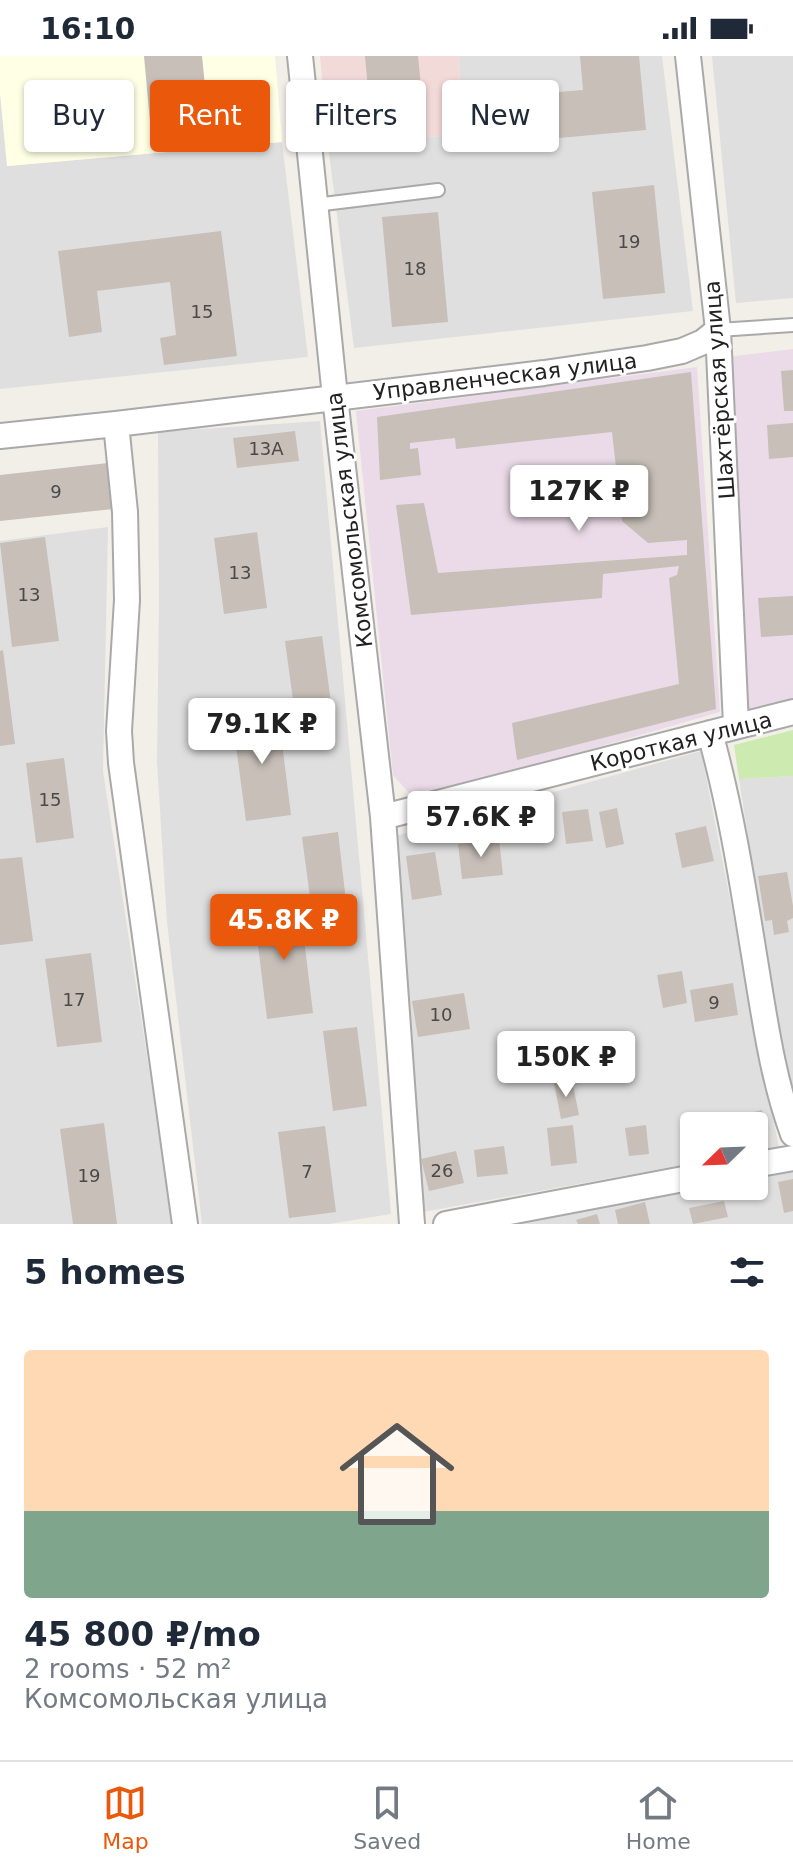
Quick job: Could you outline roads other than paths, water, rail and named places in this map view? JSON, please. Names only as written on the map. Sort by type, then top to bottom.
[{"type":"street","name":"Комсомольская улица","points":[[300,56],[383,817],[412,1224]]},
{"type":"street","name":"Шахтёрская улица","points":[[688,56],[718,330],[736,725]]},
{"type":"street","name":"Управленческая улица","points":[[0,436],[544,373],[647,358],[682,351],[703,342],[718,330]]},
{"type":"street","points":[[116,424],[125,512],[127,600],[119,731],[121,763],[185,1224]]},
{"type":"street","name":"Короткая улица","points":[[383,817],[793,712]]},
{"type":"street","points":[[710,733],[723,780],[781,1102],[793,1134]]},
{"type":"street","points":[[768,1162],[793,1158]]},
{"type":"street","points":[[446,1224],[680,1180]]},
{"type":"lane","points":[[315,205],[438,190]]},
{"type":"lane","points":[[718,330],[793,325]]}]
